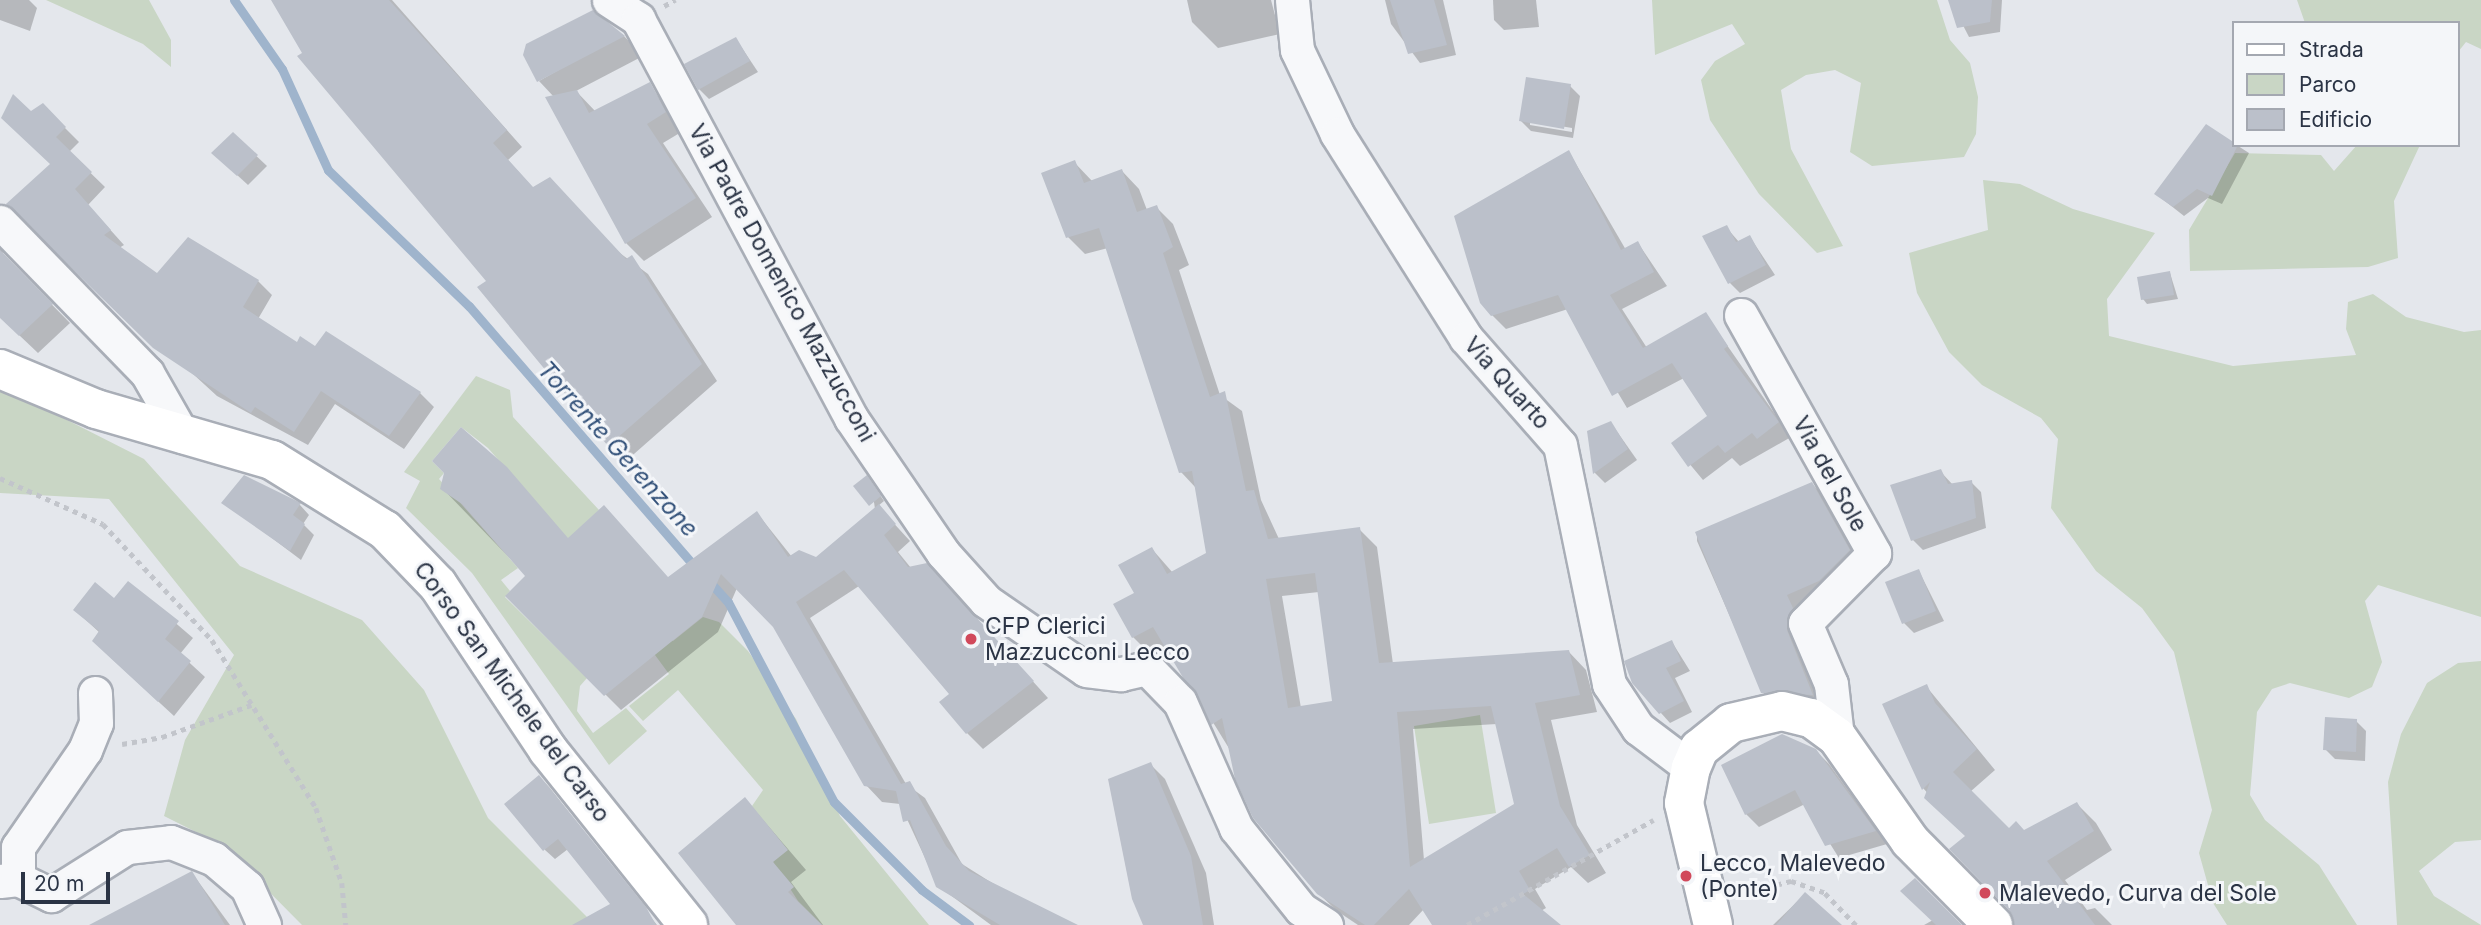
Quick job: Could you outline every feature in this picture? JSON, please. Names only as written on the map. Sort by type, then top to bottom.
[{"type":"main road","name":"Corso San Michele del Carso","points":[[0,369],[77,402],[183,436],[272,460],[312,479],[410,551],[548,750],[688,925]]},
{"type":"main road","points":[[1711,914],[1687,785],[1714,735],[1765,711],[1798,712],[1837,737],[1910,841],[1993,925]]},
{"type":"street","name":"Via Padre Domenico Mazzucconi","points":[[609,0],[638,19],[851,418],[943,553],[986,601],[1086,670],[1121,674],[1147,668],[1180,702],[1236,828],[1301,909],[1326,925]]},
{"type":"street","name":"Via Quarto","points":[[1292,0],[1297,50],[1363,178],[1473,347],[1560,446],[1609,684],[1638,728],[1687,785]]},
{"type":"street","points":[[0,222],[147,373],[183,436]]},
{"type":"street","name":"Via del Sole","points":[[1741,315],[1874,553],[1805,623],[1831,684],[1837,737]]},
{"type":"street","points":[[95,693],[96,723],[85,750],[18,847],[9,880],[51,895],[127,847],[171,842],[214,859],[247,887],[264,925]]},
{"type":"path","points":[[0,478],[103,524],[212,640],[316,808],[342,883],[346,925]]},
{"type":"path","points":[[85,750],[162,737],[251,705]]},
{"type":"path","points":[[1467,925],[1687,785]]},
{"type":"path","points":[[1711,914],[1791,881],[1825,893],[1856,925]]},
{"type":"green space","points":[[46,0],[149,0],[171,40],[171,67],[143,44]]},
{"type":"green space","points":[[1652,0],[1937,0],[1950,40],[1970,63],[1978,97],[1976,134],[1964,157],[1872,166],[1850,152],[1861,83],[1835,70],[1806,75],[1781,90],[1791,149],[1843,246],[1817,253],[1759,194],[1710,120],[1701,80],[1715,61],[1745,44],[1732,24],[1655,55]]},
{"type":"green space","points":[[2297,0],[2481,0],[2481,49],[2466,42],[2460,50],[2460,21],[2304,21]]},
{"type":"green space","points":[[2355,147],[2419,147],[2394,201],[2398,258],[2368,267],[2190,271],[2189,230],[2235,153],[2321,155],[2334,171]]},
{"type":"green space","points":[[1983,180],[2020,184],[2073,209],[2155,233],[2107,299],[2109,336],[2233,366],[2356,355],[2346,329],[2348,302],[2373,294],[2406,317],[2464,332],[2481,330],[2481,617],[2378,585],[2365,601],[2382,662],[2372,687],[2349,698],[2290,683],[2272,689],[2257,712],[2250,795],[2265,820],[2319,865],[2357,925],[2227,925],[2213,903],[2199,853],[2212,810],[2174,652],[2142,608],[2096,571],[2051,508],[2058,439],[2041,418],[1982,385],[1949,352],[1917,293],[1909,253],[1988,230]]},
{"type":"green space","points":[[476,376],[510,390],[513,417],[599,510],[576,532],[673,641],[703,617],[719,622],[748,651],[796,719],[840,816],[929,925],[822,925],[798,901],[773,862],[752,806],[763,790],[678,690],[643,721],[629,706],[669,674],[579,552],[488,448],[461,427],[432,461],[444,473],[439,479],[518,568],[501,580],[510,591],[505,597],[587,678],[580,686],[577,711],[593,733],[626,708],[647,731],[609,765],[472,573],[406,508],[420,481],[404,472]]},
{"type":"green space","points":[[0,386],[144,459],[240,566],[362,620],[424,690],[488,818],[595,925],[302,925],[224,846],[164,816],[185,740],[234,655],[109,499],[0,493]]},
{"type":"green space","points":[[2481,661],[2481,840],[2455,842],[2419,871],[2434,896],[2481,925],[2397,925],[2388,782],[2401,734],[2427,683],[2458,663]]},
{"type":"green space","points":[[1480,715],[1496,813],[1429,824],[1414,726]]},
{"type":"building","points":[[271,0],[389,0],[507,130],[493,143],[533,187],[550,177],[626,259],[632,255],[702,364],[608,446],[477,287],[486,281],[297,56],[302,53]]},
{"type":"building","points":[[1390,0],[1434,0],[1447,45],[1408,54]]},
{"type":"building","points":[[1948,0],[1992,0],[1990,22],[1957,28]]},
{"type":"building","points":[[593,10],[625,36],[537,82],[523,55],[526,44]]},
{"type":"building","points":[[736,37],[750,61],[698,90],[684,64]]},
{"type":"building","points":[[1526,77],[1571,84],[1564,129],[1519,121]]},
{"type":"building","points":[[650,82],[666,112],[647,124],[696,198],[625,244],[545,97],[577,90],[589,113]]},
{"type":"building","points":[[13,94],[31,111],[43,103],[66,127],[56,137],[92,172],[75,189],[111,230],[104,235],[157,273],[188,237],[259,280],[243,307],[297,342],[300,336],[315,346],[326,331],[421,392],[389,436],[321,391],[294,432],[255,407],[251,413],[153,348],[6,204],[50,164],[1,118]]},
{"type":"building","points":[[2206,124],[2232,141],[2232,147],[2237,147],[2212,196],[2197,189],[2173,207],[2154,194]]},
{"type":"building","points":[[233,132],[258,155],[237,176],[211,153]]},
{"type":"building","points":[[1569,150],[1621,250],[1638,241],[1654,272],[1610,295],[1643,348],[1706,312],[1728,346],[1724,349],[1779,422],[1757,439],[1752,433],[1725,453],[1718,445],[1688,467],[1671,443],[1707,416],[1672,363],[1612,396],[1558,295],[1491,316],[1480,303],[1454,216]]},
{"type":"building","points":[[1075,160],[1084,183],[1122,169],[1137,212],[1157,205],[1173,247],[1163,253],[1210,397],[1225,391],[1246,491],[1254,490],[1268,539],[1360,527],[1379,663],[1569,650],[1580,695],[1535,703],[1560,806],[1590,855],[1569,867],[1557,848],[1519,871],[1530,890],[1523,894],[1561,925],[1432,925],[1409,889],[1374,925],[1365,925],[1317,894],[1253,818],[1235,779],[1222,718],[1211,725],[1153,627],[1132,638],[1113,604],[1134,593],[1118,565],[1152,547],[1167,574],[1206,553],[1192,471],[1179,473],[1099,228],[1066,238],[1041,173]],"holes":[[[1315,573],[1332,701],[1288,708],[1266,579]],[[1491,706],[1514,804],[1410,867],[1397,712]]]},
{"type":"building","points":[[1727,225],[1736,242],[1750,235],[1766,265],[1728,284],[1702,236]]},
{"type":"building","points":[[0,250],[53,304],[19,336],[0,318]]},
{"type":"building","points":[[2170,271],[2174,295],[2141,300],[2137,277]]},
{"type":"building","points":[[1611,421],[1628,449],[1593,474],[1587,431]]},
{"type":"building","points":[[461,427],[507,467],[568,538],[604,505],[668,577],[757,511],[788,557],[799,550],[816,557],[879,504],[896,524],[884,535],[908,567],[927,563],[1034,681],[966,734],[939,702],[949,694],[844,570],[796,602],[901,784],[910,781],[946,846],[969,871],[1078,925],[1000,925],[936,887],[910,820],[903,822],[896,791],[864,786],[773,627],[721,574],[702,617],[604,696],[505,596],[525,576],[462,504],[440,489],[444,473],[432,461]]},
{"type":"building","points":[[1941,469],[1948,484],[1972,480],[1976,518],[1911,541],[1890,485]]},
{"type":"building","points":[[244,475],[301,503],[293,515],[305,524],[290,551],[221,503]]},
{"type":"building","points":[[867,475],[881,496],[869,506],[853,486]]},
{"type":"building","points":[[1812,482],[1850,550],[1819,581],[1787,595],[1793,608],[1787,630],[1813,695],[1761,693],[1695,532]]},
{"type":"building","points":[[1919,569],[1936,611],[1902,624],[1885,582]]},
{"type":"building","points":[[128,581],[179,621],[165,639],[191,661],[158,702],[92,641],[99,631],[73,610],[95,582],[114,598]]},
{"type":"building","points":[[1672,640],[1681,661],[1666,668],[1684,701],[1659,714],[1632,683],[1624,661]]},
{"type":"building","points":[[1927,684],[1935,703],[1977,749],[1953,772],[2009,828],[2016,821],[2024,830],[2077,802],[2094,831],[2047,861],[2095,925],[2014,925],[2009,910],[1949,849],[1965,836],[1924,798],[1930,782],[1922,790],[1882,704]]},
{"type":"building","points":[[2325,717],[2357,719],[2356,752],[2323,750]]},
{"type":"building","points":[[1782,734],[1816,749],[1876,831],[1825,846],[1795,790],[1745,815],[1721,765]]},
{"type":"building","points":[[1151,762],[1191,856],[1203,925],[1143,925],[1132,899],[1108,779]]},
{"type":"building","points":[[539,775],[646,907],[656,925],[572,925],[610,904],[558,839],[543,851],[504,804]]},
{"type":"building","points":[[745,797],[788,850],[773,862],[794,887],[788,892],[822,925],[736,925],[678,853]]},
{"type":"building","points":[[192,871],[225,925],[89,925]]},
{"type":"building","points":[[1915,878],[1962,925],[1936,925],[1900,891]]},
{"type":"building","points":[[1805,892],[1842,925],[1776,925]]},
{"type":"waterway","name":"Torrente Gerenzone","points":[[234,0],[282,69],[328,170],[469,306],[696,568]]},
{"type":"waterway","name":"Torrente Gerenzone","points":[[708,580],[728,602],[834,802],[922,890],[969,925]]},
{"type":"place","name":"CFP Clerici Mazzucconi Lecco","points":[[971,639]]},
{"type":"place","name":"Lecco, Malevedo (Ponte)","points":[[1686,876]]},
{"type":"place","name":"Malevedo, Curva del Sole","points":[[1985,893]]}]
